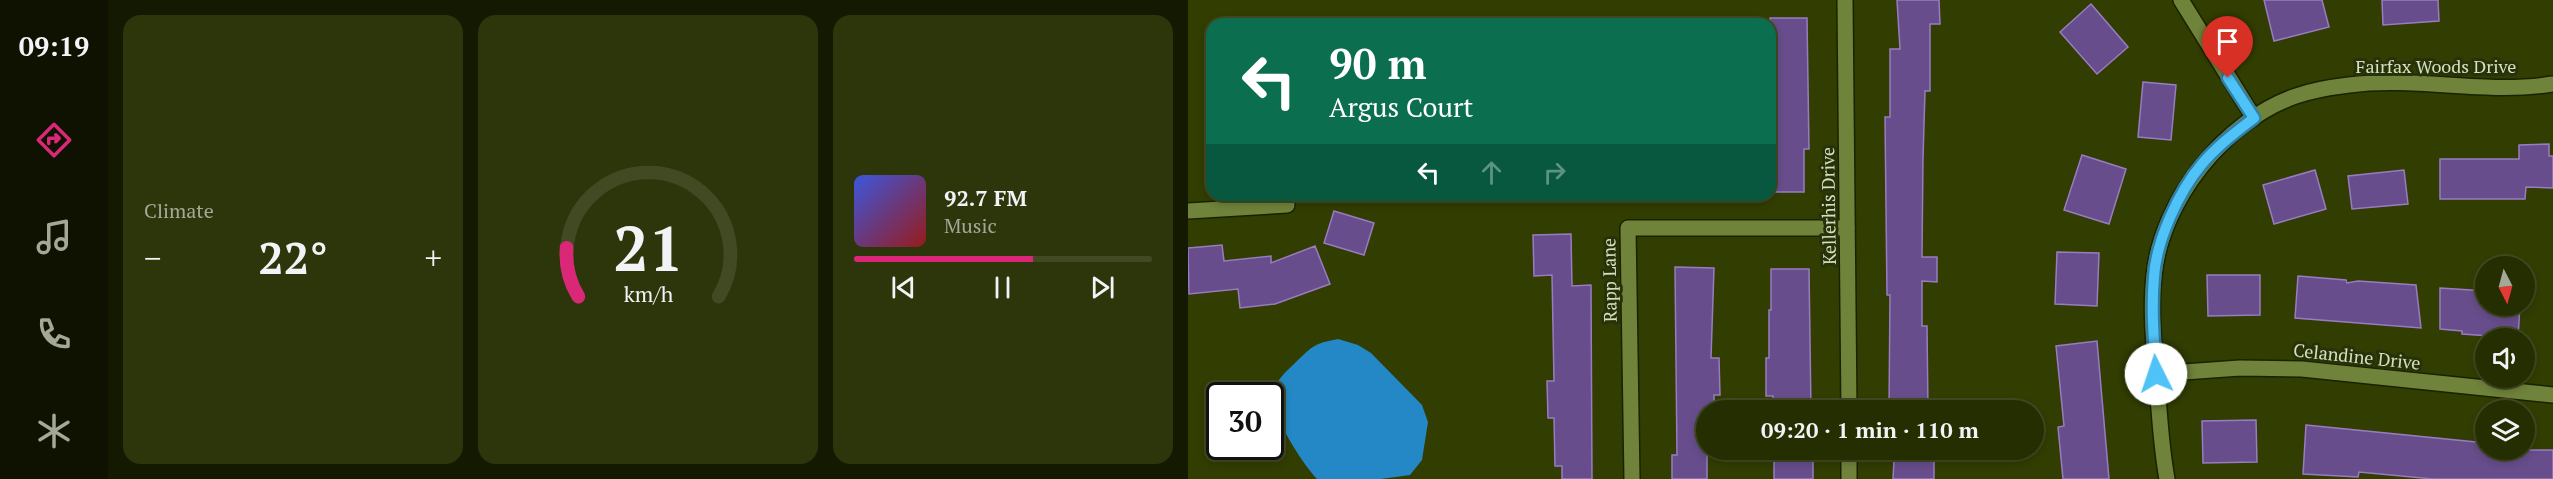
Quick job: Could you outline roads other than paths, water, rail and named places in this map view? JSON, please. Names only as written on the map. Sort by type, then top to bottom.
[{"type":"street","name":"Kellerhis Drive","points":[[1845,0],[1849,400]]},
{"type":"street","points":[[2181,0],[2254,118]]},
{"type":"street","name":"Fairfax Woods Drive","points":[[2167,479],[2162,451],[2153,334],[2154,274],[2166,228],[2184,190],[2202,164],[2254,118],[2295,96],[2351,84],[2503,87],[2553,84]]},
{"type":"street","points":[[1188,211],[1287,205]]},
{"type":"street","name":"Rapp Lane","points":[[1632,479],[1628,228],[1847,228]]},
{"type":"street","name":"Celandine Drive","points":[[2156,374],[2240,368],[2302,369],[2553,395]]},
{"type":"street","points":[[1849,460],[1850,479]]},
{"type":"water","points":[[1338,339],[1358,345],[1371,353],[1422,405],[1428,422],[1422,460],[1410,475],[1381,479],[1317,479],[1303,462],[1284,429],[1284,382],[1278,382],[1310,349],[1318,344]]}]
